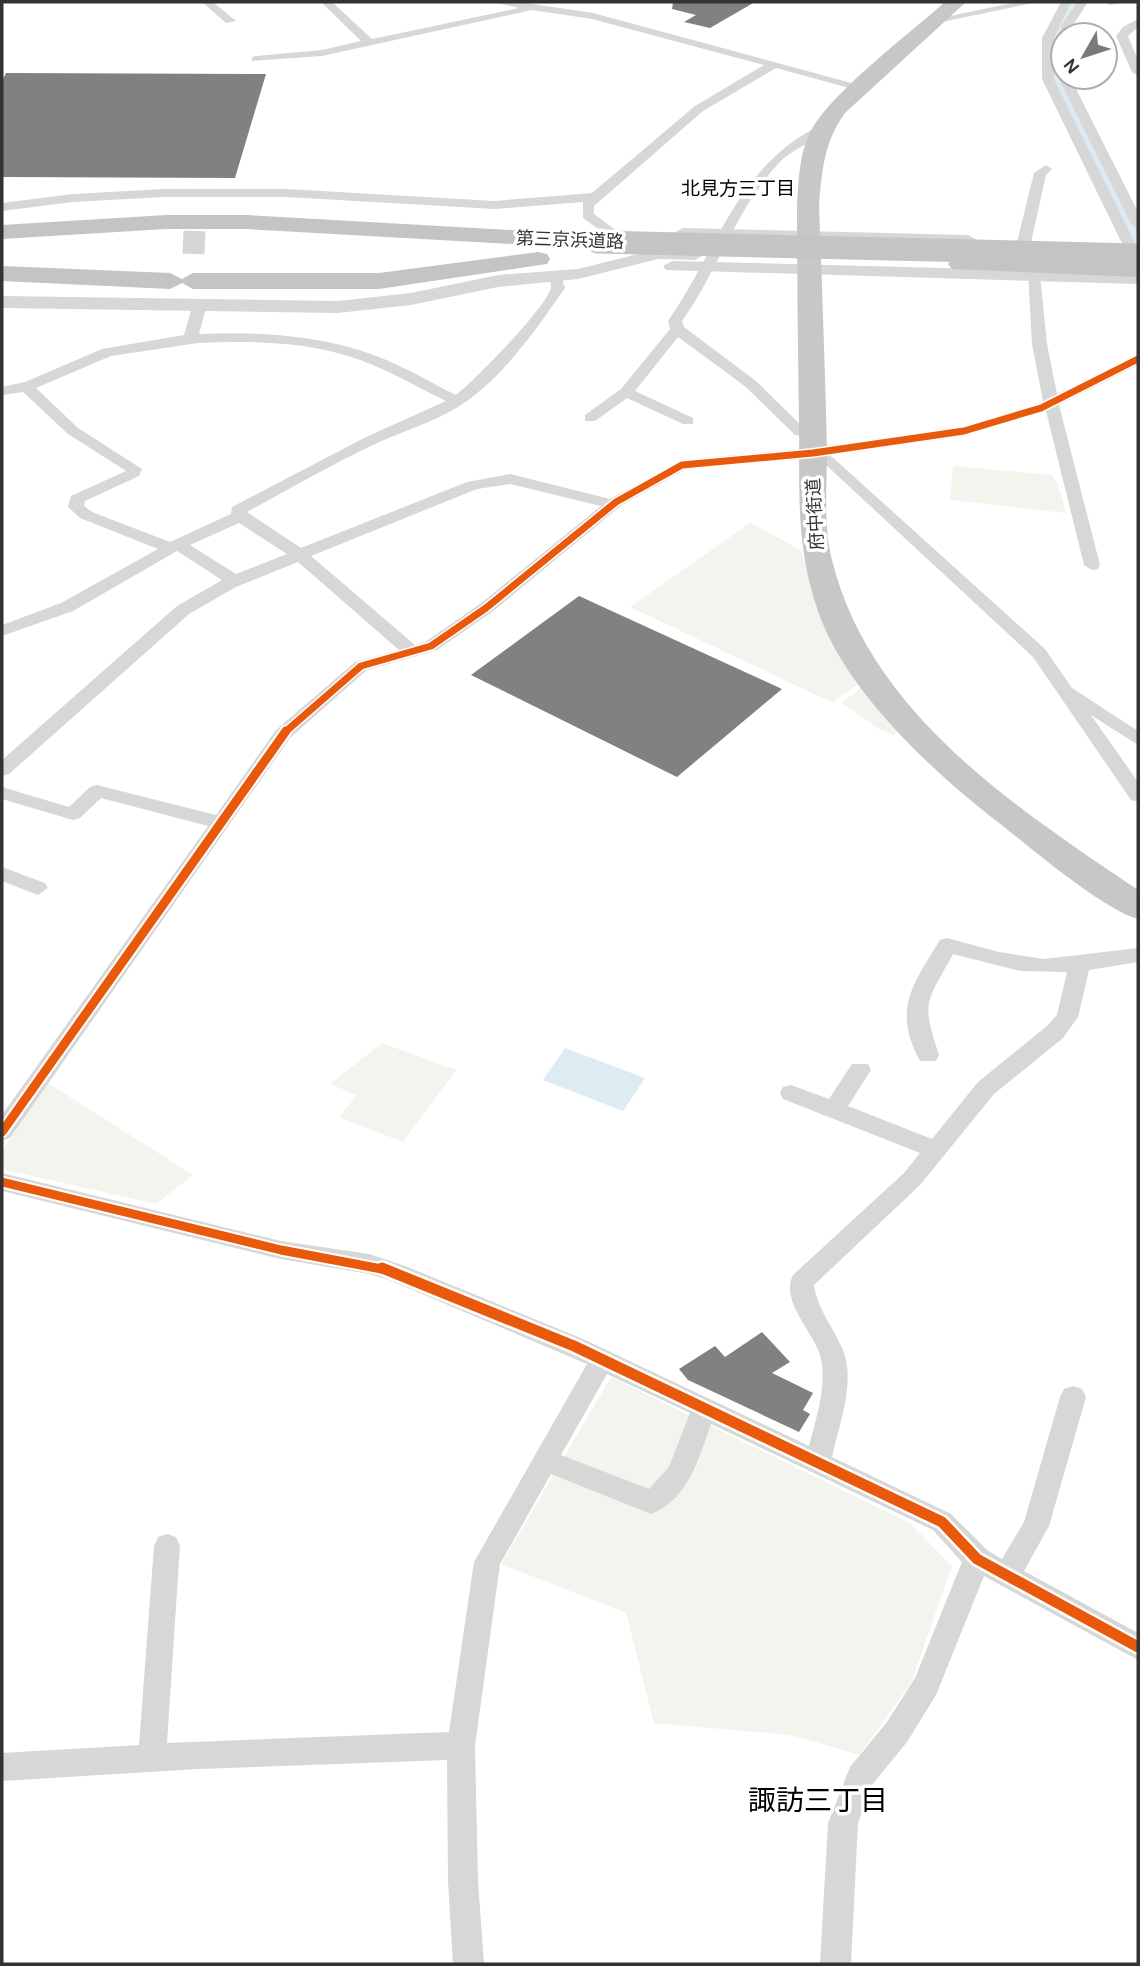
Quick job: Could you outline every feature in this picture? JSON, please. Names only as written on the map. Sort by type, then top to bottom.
[{"type":"highway","name":"府中街道","points":[[947,11],[860,87],[823,130],[811,162],[809,253],[813,444],[810,493],[817,559],[834,611],[868,672],[919,736],[976,791],[1138,907]]},
{"type":"highway","name":"第三京浜道路","points":[[2,232],[166,222],[247,222],[608,252],[1138,269]]},
{"type":"highway","name":"第三京浜道路","points":[[2,246],[194,242],[560,266],[608,252],[1137,255]]},
{"type":"highway","points":[[2,274],[188,289],[379,281],[560,266]]},
{"type":"street","points":[[207,2],[230,21]]},
{"type":"street","points":[[326,2],[369,43]]},
{"type":"street","points":[[498,2],[593,16],[860,87]]},
{"type":"street","points":[[256,59],[302,56],[552,2]]},
{"type":"street","points":[[947,11],[1033,2]]},
{"type":"street","points":[[1055,21],[1066,2]]},
{"type":"street","points":[[1070,21],[1083,2]]},
{"type":"street","points":[[1110,2],[1125,2]]},
{"type":"street","points":[[1138,22],[1122,36],[1138,72]]},
{"type":"street","points":[[1049,32],[1044,59],[1049,65]]},
{"type":"street","points":[[608,252],[588,215],[587,205],[621,172],[714,95],[776,64]]},
{"type":"street","points":[[1064,91],[1137,255]]},
{"type":"street","points":[[1068,91],[1138,224]]},
{"type":"street","points":[[823,130],[796,140],[752,185],[692,300],[675,321],[677,329],[751,384],[1039,653],[1138,796]]},
{"type":"street","points":[[1024,242],[1041,173],[1046,170]]},
{"type":"street","points":[[2,206],[73,198],[163,193],[287,193],[494,205],[595,197]]},
{"type":"street","points":[[809,253],[1024,242],[1137,255]]},
{"type":"street","points":[[608,252],[641,246],[719,251]]},
{"type":"street","points":[[608,252],[632,249]]},
{"type":"street","points":[[608,252],[1137,255]]},
{"type":"street","points":[[608,252],[809,253],[1138,269]]},
{"type":"street","points":[[809,253],[1033,275],[1138,279]]},
{"type":"street","points":[[411,651],[300,555],[240,516],[239,510],[375,439],[431,417],[473,390],[541,312],[558,288],[560,266]]},
{"type":"street","points":[[1033,275],[1043,366],[1070,478],[1079,498],[1092,565]]},
{"type":"street","points":[[2,302],[188,289],[190,340]]},
{"type":"street","points":[[590,418],[626,392],[677,329]]},
{"type":"street","points":[[2,391],[25,386],[107,352],[190,340],[311,341],[372,359],[457,401]]},
{"type":"street","points":[[2,1132],[283,734],[361,666],[431,646],[486,608],[613,505],[682,465],[813,444],[964,431],[1053,402],[1138,359]]},
{"type":"street","points":[[25,386],[73,431],[134,470],[133,473],[77,499],[76,507],[86,515],[175,547],[235,581]]},
{"type":"street","points":[[626,392],[688,421]]},
{"type":"street","points":[[2,770],[183,610],[235,581],[457,490],[510,478],[613,505]]},
{"type":"street","points":[[2,631],[67,607],[175,547],[240,516]]},
{"type":"street","points":[[1065,690],[1096,708],[1138,739]]},
{"type":"street","points":[[2,793],[73,814],[97,791],[222,823]]},
{"type":"street","points":[[2,874],[38,888]]},
{"type":"street","points":[[928,1055],[915,1015],[916,1000],[947,945],[1001,961],[1033,965],[1080,963],[1138,955]]},
{"type":"street","points":[[817,1464],[835,1375],[833,1356],[803,1300],[802,1282],[912,1179],[986,1088],[1055,1032],[1067,1017],[1080,963]]},
{"type":"street","points":[[833,1110],[860,1070]]},
{"type":"street","points":[[791,1093],[935,1149]]},
{"type":"street","points":[[2,1182],[281,1250],[369,1264],[397,1273],[602,1360],[942,1522],[977,1559],[1138,1647]]},
{"type":"street","points":[[469,1964],[463,1881],[461,1746],[487,1562],[602,1360]]},
{"type":"street","points":[[1006,1577],[1036,1526],[1073,1397]]},
{"type":"street","points":[[544,1460],[651,1503],[663,1497],[681,1466],[704,1409]]},
{"type":"street","points":[[152,1758],[167,1546]]},
{"type":"street","points":[[836,1964],[843,1823],[860,1777],[897,1732],[926,1686],[977,1559]]},
{"type":"street","points":[[2,1768],[152,1758],[461,1746]]},
{"type":"shaded area","points":[[953,466],[1052,475],[1059,487],[1066,513],[950,500]]},
{"type":"shaded area","points":[[750,523],[801,550],[811,583],[860,682],[833,703],[630,607]]},
{"type":"shaded area","points":[[864,685],[895,727],[897,732],[893,735],[879,729],[842,703]]},
{"type":"shaded area","points":[[382,1043],[456,1070],[403,1142],[339,1117],[357,1095],[330,1084]]},
{"type":"shaded area","points":[[565,1048],[645,1078],[623,1111],[543,1080]]},
{"type":"shaded area","points":[[48,1083],[193,1175],[156,1204],[2,1169],[2,1151]]},
{"type":"shaded area","points":[[611,1377],[910,1523],[952,1566],[911,1683],[859,1755],[791,1735],[654,1723],[626,1613],[501,1564]]},
{"type":"building","points":[[673,2],[755,2],[710,28],[684,22],[696,15],[672,9]]},
{"type":"building","points":[[6,73],[266,74],[235,178],[2,177],[2,81]]},
{"type":"building","points":[[579,596],[782,689],[677,777],[471,675]]},
{"type":"building","points":[[762,1332],[790,1362],[772,1373],[813,1393],[803,1410],[810,1414],[799,1432],[688,1380],[679,1369],[715,1346],[725,1357]]},
{"type":"waterway","points":[[1074,2],[1056,37],[1056,77],[1138,239]]},
{"type":"tunnel","points":[[183,242],[205,243]]},
{"type":"cycle path","points":[[2,1132],[283,734],[361,666],[431,646],[486,608],[616,502],[682,465],[813,453],[964,431],[1041,408],[1138,359]]},
{"type":"cycle path","points":[[2,1182],[281,1250],[369,1264],[397,1273],[574,1346],[942,1522],[977,1559],[1138,1647]]},
{"type":"district","name":"北見方三丁目","points":[[738,188]]},
{"type":"district","name":"諏訪三丁目","points":[[818,1800]]}]
